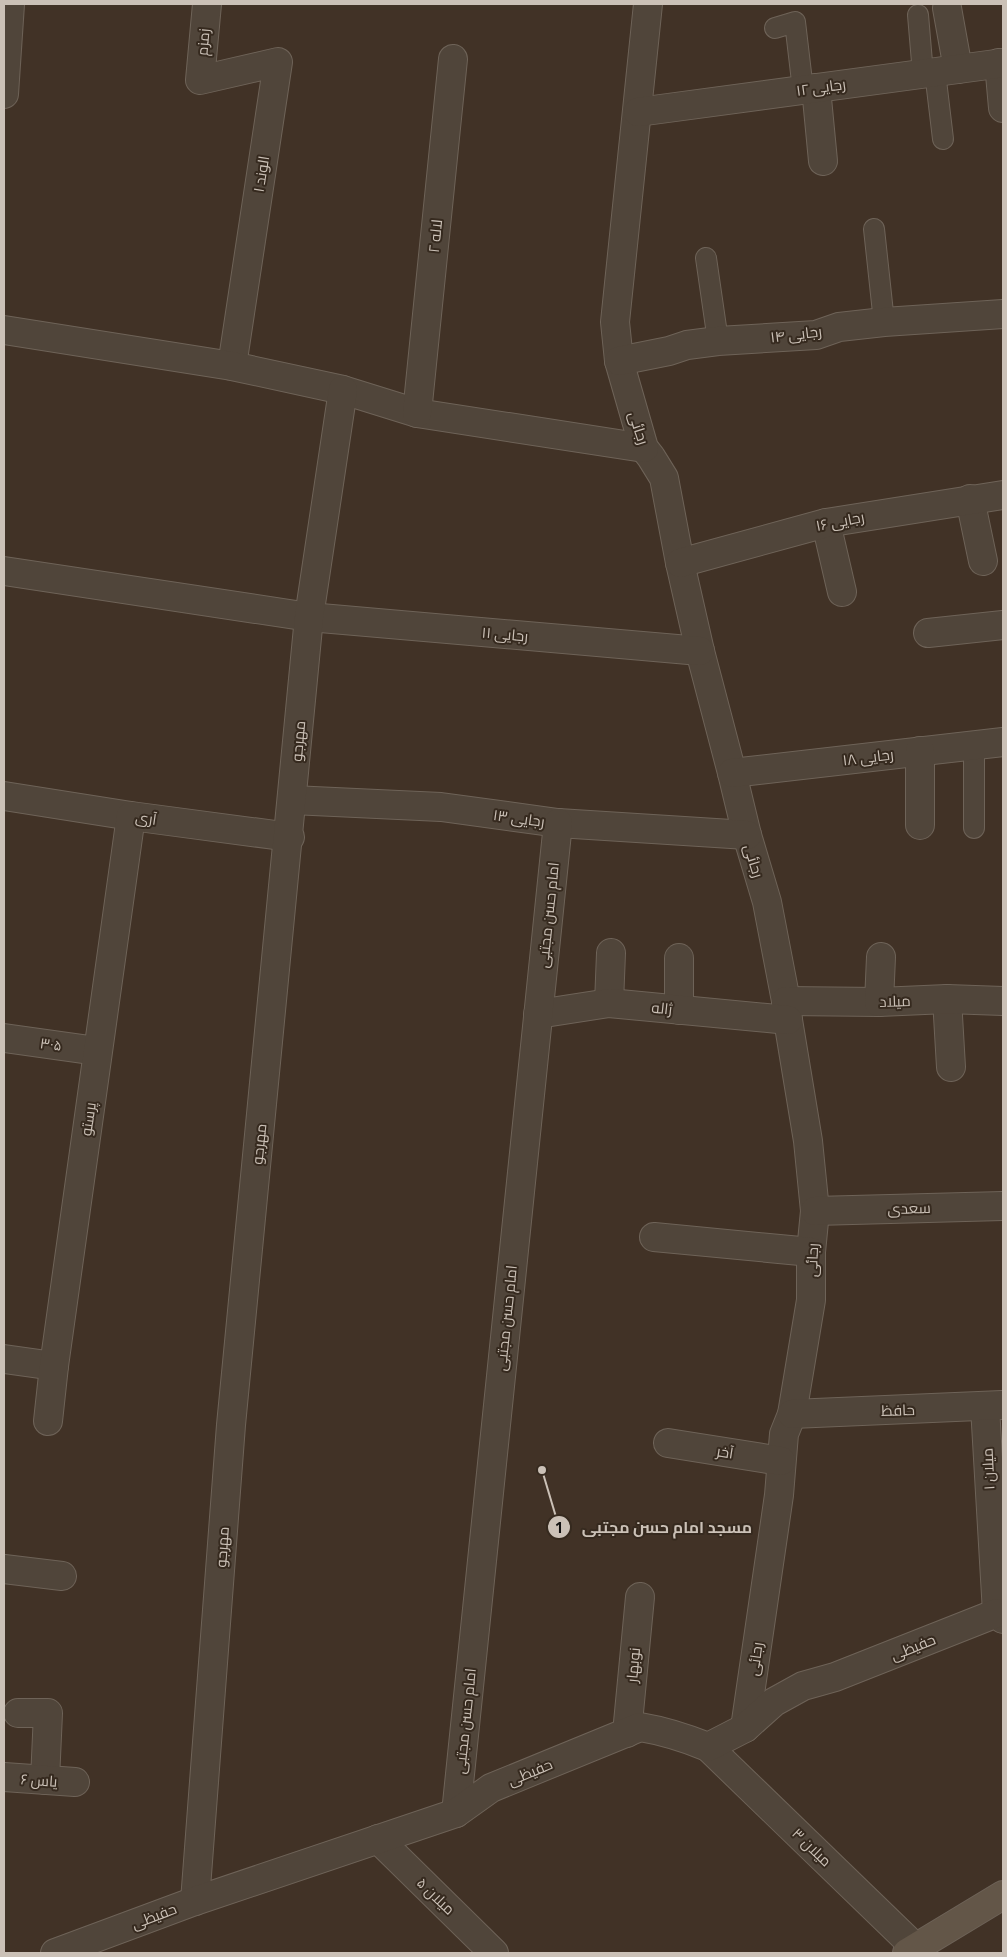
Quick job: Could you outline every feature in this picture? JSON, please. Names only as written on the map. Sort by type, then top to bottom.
[{"type":"main road","points":[[914,1951],[1003,1895]]},
{"type":"street","points":[[4,94],[10,4]]},
{"type":"street","name":"زمزم","points":[[200,80],[207,4]]},
{"type":"street","name":"رجائی","points":[[648,4],[615,322],[619,361],[644,448],[652,457],[664,478],[680,563],[700,651],[747,835],[767,902],[808,1141],[815,1210],[811,1252],[812,1300],[792,1414],[784,1434],[779,1495],[745,1728]]},
{"type":"street","points":[[939,71],[947,8]]},
{"type":"street","name":"لاله ۲","points":[[417,412],[452,59]]},
{"type":"street","name":"الوند ۱","points":[[200,80],[278,62],[232,366]]},
{"type":"street","points":[[1001,63],[1003,108]]},
{"type":"street","name":"رجایی ۱۲","points":[[638,112],[1001,63]]},
{"type":"street","points":[[810,89],[823,161]]},
{"type":"street","name":"رجایی ۱۴","points":[[619,361],[687,345],[816,335],[839,327],[884,322],[1003,314]]},
{"type":"street","points":[[4,330],[232,366],[343,390],[417,412],[644,448]]},
{"type":"street","name":"مهرجو","points":[[194,1901],[232,1415],[290,837],[309,617],[343,390]]},
{"type":"street","name":"رجایی ۱۶","points":[[680,563],[826,523],[1003,495]]},
{"type":"street","points":[[970,499],[983,561]]},
{"type":"street","points":[[826,523],[842,592]]},
{"type":"street","name":"رجایی ۱۱","points":[[4,571],[309,617],[700,651]]},
{"type":"street","points":[[928,633],[1003,625]]},
{"type":"street","name":"رجایی ۱۸","points":[[732,773],[1003,742]]},
{"type":"street","points":[[920,751],[920,824]]},
{"type":"street","name":"آری","points":[[4,796],[131,816],[290,837]]},
{"type":"street","name":"رجایی ۱۳","points":[[292,800],[441,807],[558,823],[747,835]]},
{"type":"street","name":"پرستو","points":[[48,1422],[97,1051],[131,816]]},
{"type":"street","name":"امام حسن مجتبی","points":[[456,1814],[558,823]]},
{"type":"street","points":[[609,1003],[611,953]]},
{"type":"street","points":[[879,1002],[881,957]]},
{"type":"street","points":[[679,958],[679,1010]]},
{"type":"street","points":[[948,999],[951,1067]]},
{"type":"street","name":"میلاد","points":[[787,1011],[879,1002],[948,999],[1003,1001]]},
{"type":"street","name":"ژاله","points":[[538,1014],[609,1003],[679,1010],[787,1011]]},
{"type":"street","name":"۳۰۵","points":[[4,1038],[97,1051]]},
{"type":"street","name":"سعدی","points":[[815,1210],[1003,1206]]},
{"type":"street","points":[[654,1237],[811,1252]]},
{"type":"street","points":[[4,1359],[54,1366]]},
{"type":"street","name":"حافظ","points":[[792,1414],[994,1406]]},
{"type":"street","name":"میلان ۱","points":[[994,1406],[1000,1616]]},
{"type":"street","name":"آخر","points":[[668,1442],[781,1461]]},
{"type":"street","points":[[4,1569],[62,1576]]},
{"type":"street","name":"نوبهار","points":[[627,1733],[640,1597]]},
{"type":"street","name":"حفیظی","points":[[55,1953],[194,1901],[456,1814],[491,1788],[640,1727],[660,1730],[708,1747],[745,1728],[774,1702],[803,1686],[835,1677],[1000,1616]]},
{"type":"street","points":[[18,1713],[56,1713],[45,1780]]},
{"type":"street","name":"میلان ۳","points":[[708,1747],[914,1951]]},
{"type":"street","name":"یاس ۶","points":[[4,1777],[74,1782]]},
{"type":"street","name":"میلان ۵","points":[[378,1839],[494,1953]]},
{"type":"lane","points":[[918,14],[939,71],[943,139]]},
{"type":"lane","points":[[775,28],[795,22],[810,89]]},
{"type":"lane","points":[[874,229],[884,322]]},
{"type":"lane","points":[[706,258],[718,342]]},
{"type":"lane","points":[[974,745],[974,828]]},
{"type":"place","name":"مسجد امام حسن مجتبی","points":[[542,1470]]}]
